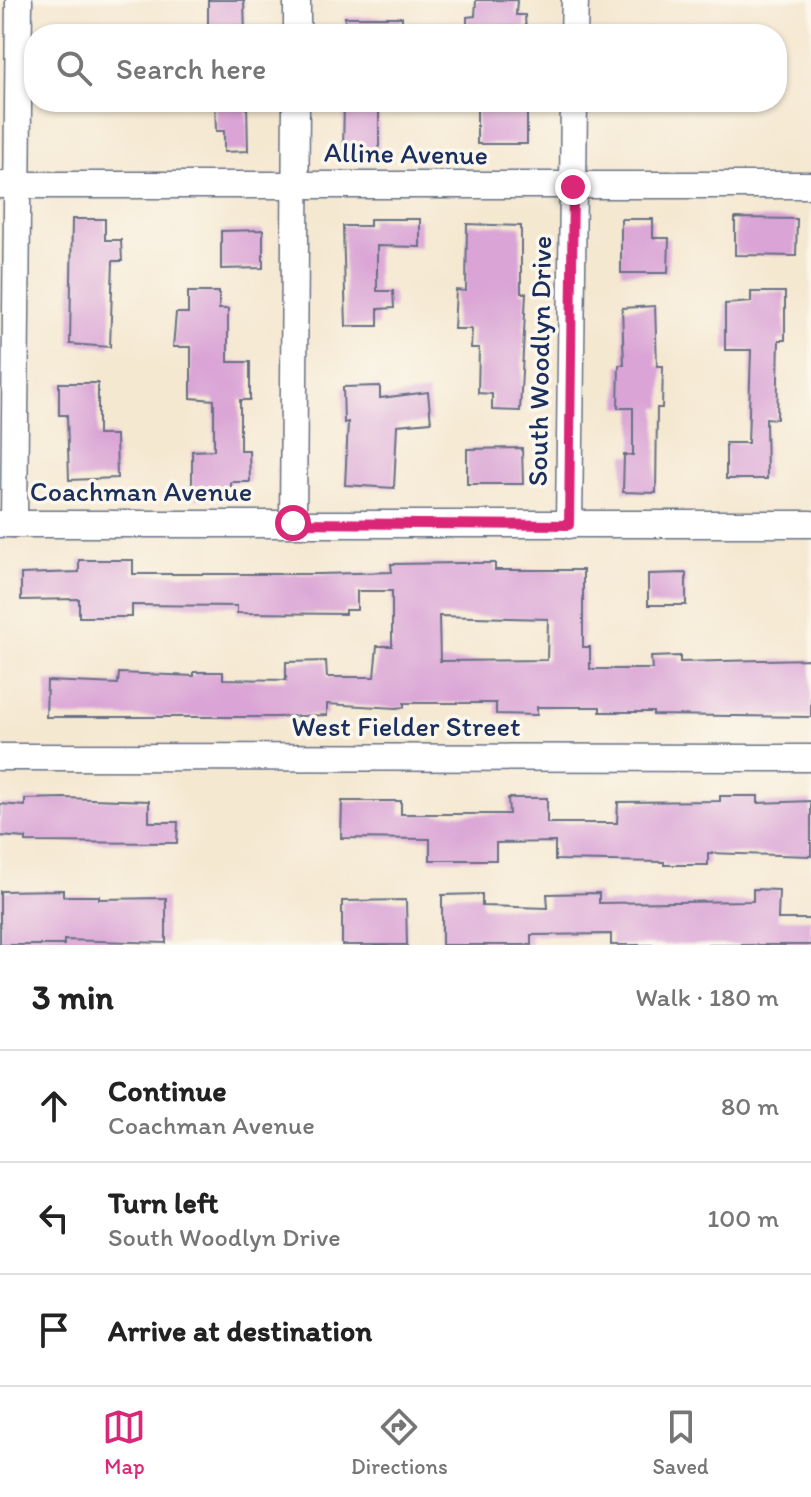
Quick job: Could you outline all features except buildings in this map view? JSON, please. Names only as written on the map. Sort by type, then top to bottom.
[{"type":"street","points":[[7,524],[9,185],[19,0]]},
{"type":"street","points":[[297,0],[297,24]]},
{"type":"street","points":[[574,24],[575,0]]},
{"type":"street","points":[[293,523],[296,112]]},
{"type":"street","name":"South Woodlyn Drive","points":[[569,525],[574,112]]},
{"type":"street","name":"Alline Avenue","points":[[9,185],[811,185]]},
{"type":"street","name":"Coachman Avenue","points":[[7,524],[811,524]]},
{"type":"street","name":"West Fielder Street","points":[[0,757],[811,758]]},
{"type":"route","points":[[293,523],[569,525],[573,187]]}]
